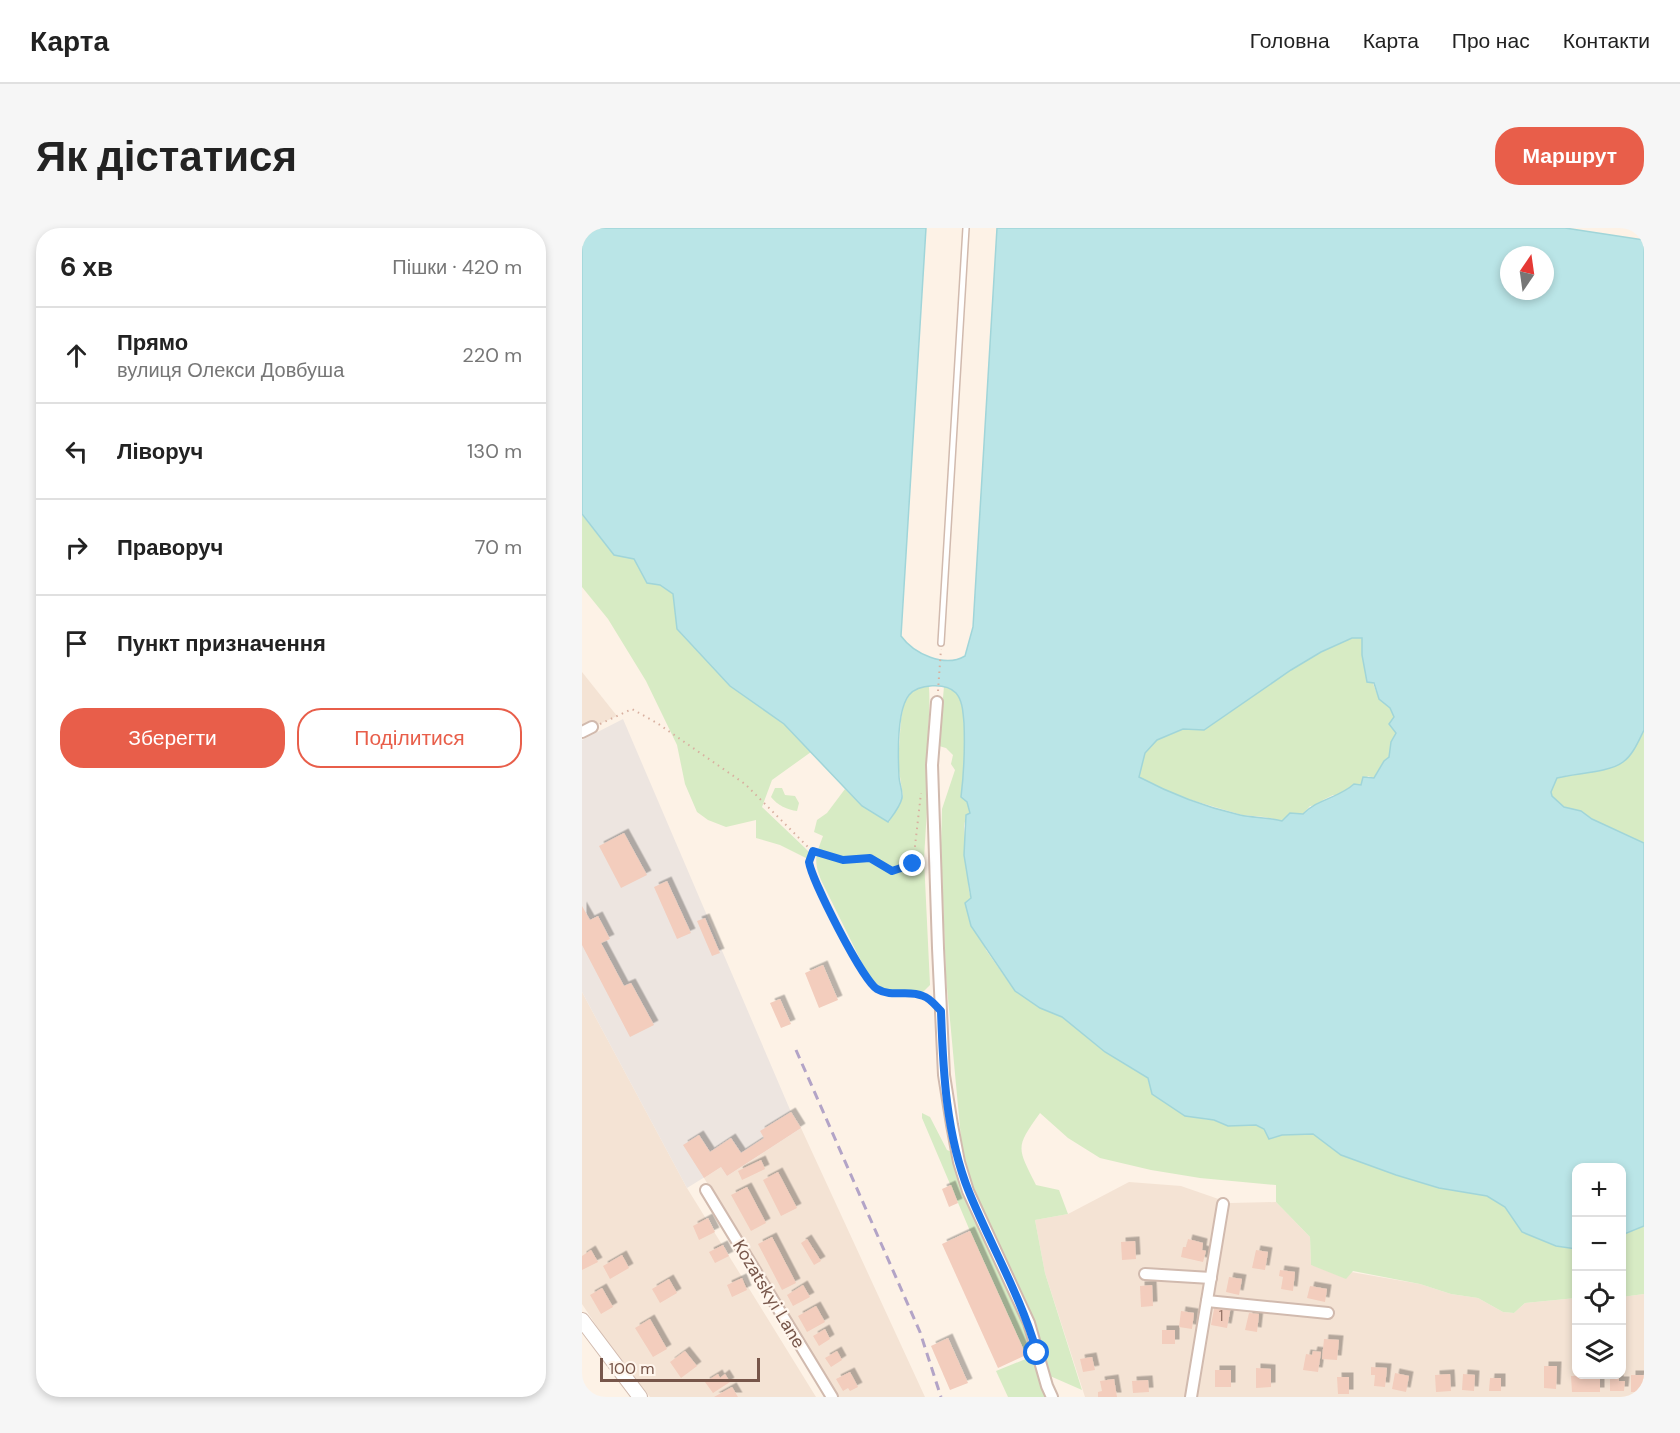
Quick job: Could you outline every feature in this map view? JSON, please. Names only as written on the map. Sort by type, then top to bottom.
[{"type":"street","points":[[937,702],[932,765],[941,1011],[944,1075],[958,1162],[968,1191],[1029,1323],[1052,1397]]},
{"type":"street","name":"Kozatskyi Lane","points":[[706,1190],[832,1397]]},
{"type":"street","points":[[1191,1397],[1222,1204]]},
{"type":"street","points":[[1145,1274],[1210,1278]]},
{"type":"street","points":[[1207,1301],[1328,1313]]},
{"type":"street","points":[[582,1320],[640,1397]]},
{"type":"lane","points":[[941,643],[966,228]]},
{"type":"path","points":[[937,702],[941,643]]},
{"type":"path","points":[[587,730],[632,709],[657,723],[745,784],[813,851],[843,860],[870,858],[892,871],[913,864],[922,786]]},
{"type":"path","points":[[813,851],[810,866],[819,888],[873,987],[892,994],[924,996],[941,1011]]},
{"type":"shaded area","points":[[582,672],[617,716],[582,732]]},
{"type":"shaded area","points":[[623,719],[791,1112],[801,1128],[727,1176],[721,1167],[687,1188],[582,992],[582,740]]},
{"type":"shaded area","points":[[582,992],[687,1188],[816,1397],[650,1397],[611,1348],[582,1304]]},
{"type":"shaded area","points":[[801,1128],[925,1397],[839,1397],[704,1178],[721,1167],[727,1176]]},
{"type":"shaded area","points":[[1129,1182],[1181,1186],[1230,1203],[1276,1202],[1310,1237],[1311,1265],[1420,1284],[1451,1294],[1478,1298],[1503,1312],[1514,1313],[1525,1303],[1572,1298],[1572,1379],[1626,1379],[1626,1296],[1644,1294],[1644,1397],[1085,1397],[1045,1273],[1035,1220],[1068,1214]]},
{"type":"green space","points":[[582,515],[614,555],[634,559],[647,583],[660,585],[673,594],[677,629],[730,686],[784,724],[811,752],[772,780],[762,807],[809,852],[808,859],[780,845],[756,838],[756,820],[726,827],[708,820],[697,812],[685,784],[677,745],[646,681],[608,619],[582,587]]},
{"type":"green space","points":[[1351,638],[1362,638],[1362,655],[1379,699],[1390,708],[1394,717],[1396,733],[1391,742],[1389,757],[1374,778],[1368,776],[1361,785],[1354,784],[1339,795],[1323,800],[1319,805],[1310,806],[1303,814],[1282,821],[1242,815],[1174,795],[1139,777],[1145,752],[1157,740],[1183,729],[1204,730],[1291,670]]},
{"type":"green space","points":[[944,686],[956,693],[964,714],[964,774],[961,797],[968,802],[970,813],[966,816],[964,826],[969,891],[986,950],[1015,991],[1040,1008],[1062,1017],[1105,1052],[1148,1078],[1203,1119],[1214,1120],[1228,1126],[1256,1125],[1264,1129],[1269,1139],[1282,1135],[1313,1134],[1321,1140],[1396,1175],[1439,1188],[1487,1196],[1505,1207],[1522,1232],[1556,1246],[1572,1248],[1572,1298],[1525,1303],[1514,1313],[1503,1312],[1478,1298],[1451,1294],[1420,1284],[1353,1271],[1346,1279],[1311,1265],[1310,1237],[1276,1202],[1276,1185],[1200,1178],[1100,1158],[1068,1138],[1040,1113],[1023,1141],[1022,1155],[1036,1185],[1059,1190],[1068,1214],[1035,1220],[1045,1273],[1082,1390],[1050,1376],[1044,1351],[1026,1355],[922,1118],[922,1113],[930,1117],[947,1150],[952,1152],[962,1149],[946,977],[941,846],[942,809],[955,770],[951,764],[953,755],[946,748],[939,746]]},
{"type":"green space","points":[[919,687],[929,687],[929,775],[924,859],[930,985],[923,992],[892,991],[880,986],[867,973],[821,880],[816,858],[823,836],[814,832],[817,820],[827,813],[845,789],[862,806],[889,822],[903,796],[898,764],[904,704],[910,694]]},
{"type":"green space","points":[[1644,730],[1643,844],[1592,819],[1581,811],[1564,807],[1552,796],[1551,792],[1557,778],[1594,771],[1629,756]]},
{"type":"green space","points":[[775,788],[782,788],[785,795],[795,796],[799,803],[797,811],[783,807],[773,800],[771,797]]},
{"type":"green space","points":[[1644,1226],[1644,1294],[1626,1296],[1626,1233]]},
{"type":"green space","points":[[1033,1356],[1047,1397],[1008,1397],[996,1371]]},
{"type":"water","points":[[582,228],[926,228],[901,636],[914,648],[939,660],[965,656],[973,627],[997,228],[1565,228],[1644,240],[1644,730],[1627,759],[1617,766],[1557,778],[1551,792],[1552,796],[1564,807],[1581,811],[1592,819],[1644,843],[1644,1226],[1626,1233],[1626,1163],[1572,1163],[1572,1248],[1556,1246],[1522,1232],[1505,1207],[1487,1196],[1439,1188],[1396,1175],[1341,1155],[1313,1134],[1282,1135],[1269,1139],[1264,1129],[1256,1125],[1228,1126],[1214,1120],[1185,1116],[1152,1094],[1148,1078],[1105,1052],[1062,1017],[1040,1008],[1015,991],[971,926],[965,903],[971,898],[964,855],[966,815],[970,813],[967,802],[961,797],[964,723],[961,704],[956,693],[939,686],[919,688],[909,695],[905,702],[900,722],[899,746],[899,779],[902,798],[888,822],[862,806],[784,724],[730,686],[677,629],[673,594],[660,585],[647,583],[634,559],[614,555],[582,514]],"holes":[[[1352,638],[1362,638],[1362,655],[1367,682],[1374,683],[1379,699],[1390,708],[1394,717],[1389,724],[1396,733],[1391,742],[1389,757],[1374,778],[1363,777],[1361,785],[1354,784],[1303,814],[1290,813],[1282,821],[1240,815],[1214,808],[1139,777],[1145,753],[1157,740],[1183,729],[1204,730],[1321,652]]]},
{"type":"building","points":[[624,833],[647,875],[621,888],[599,846]]},
{"type":"building","points":[[667,881],[691,933],[677,939],[654,887]]},
{"type":"building","points":[[582,906],[590,920],[598,916],[610,939],[601,943],[624,986],[631,983],[654,1025],[630,1037],[582,945]]},
{"type":"building","points":[[705,918],[720,953],[712,956],[697,921]]},
{"type":"building","points":[[823,965],[838,1000],[819,1008],[805,973]]},
{"type":"building","points":[[780,999],[791,1024],[781,1028],[770,1003]]},
{"type":"building","points":[[791,1112],[801,1128],[727,1176],[721,1167],[704,1178],[683,1145],[699,1135],[710,1152],[731,1138],[741,1153],[764,1138],[760,1131]]},
{"type":"building","points":[[761,1160],[765,1169],[742,1180],[738,1171]]},
{"type":"building","points":[[778,1172],[797,1208],[781,1216],[763,1180]]},
{"type":"building","points":[[951,1185],[958,1203],[949,1207],[942,1189]]},
{"type":"building","points":[[747,1187],[766,1223],[751,1231],[731,1195]]},
{"type":"building","points":[[708,1218],[715,1232],[699,1240],[693,1226]]},
{"type":"building","points":[[970,1231],[1026,1355],[998,1368],[942,1244]]},
{"type":"building","points":[[772,1237],[796,1283],[782,1290],[758,1244]]},
{"type":"building","points":[[807,1239],[821,1261],[814,1265],[801,1243]]},
{"type":"building","points":[[1188,1239],[1203,1243],[1202,1250],[1206,1251],[1203,1262],[1181,1257]]},
{"type":"building","points":[[1135,1241],[1136,1259],[1122,1260],[1121,1242]]},
{"type":"building","points":[[723,1245],[729,1256],[715,1263],[709,1252]]},
{"type":"building","points":[[591,1250],[598,1262],[582,1270],[582,1256]]},
{"type":"building","points":[[1256,1250],[1268,1252],[1265,1270],[1252,1268]]},
{"type":"building","points":[[622,1255],[629,1268],[610,1279],[603,1266]]},
{"type":"building","points":[[1280,1270],[1295,1272],[1293,1291],[1281,1289],[1283,1277],[1279,1276]]},
{"type":"building","points":[[1229,1277],[1242,1279],[1239,1295],[1226,1292]]},
{"type":"building","points":[[742,1278],[747,1290],[732,1297],[727,1285]]},
{"type":"building","points":[[669,1279],[677,1293],[660,1303],[652,1289]]},
{"type":"building","points":[[803,1285],[810,1297],[793,1306],[787,1295]]},
{"type":"building","points":[[1152,1285],[1153,1306],[1141,1307],[1140,1286]]},
{"type":"building","points":[[1310,1286],[1327,1289],[1325,1302],[1307,1298]]},
{"type":"building","points":[[602,1288],[613,1307],[601,1314],[590,1295]]},
{"type":"building","points":[[1215,1304],[1231,1306],[1227,1328],[1211,1325]]},
{"type":"building","points":[[816,1306],[825,1322],[807,1332],[798,1316]]},
{"type":"building","points":[[1181,1311],[1194,1313],[1192,1329],[1179,1327]]},
{"type":"building","points":[[1249,1313],[1259,1314],[1257,1332],[1245,1330]]},
{"type":"building","points":[[650,1319],[667,1349],[653,1357],[635,1328]]},
{"type":"building","points":[[825,1329],[830,1339],[819,1346],[813,1336]]},
{"type":"building","points":[[1162,1330],[1175,1330],[1175,1344],[1162,1344]]},
{"type":"building","points":[[948,1338],[968,1383],[950,1390],[931,1346]]},
{"type":"building","points":[[1324,1339],[1339,1340],[1337,1360],[1322,1359]]},
{"type":"building","points":[[685,1351],[697,1366],[681,1378],[670,1362]]},
{"type":"building","points":[[837,1351],[842,1360],[831,1367],[825,1358]]},
{"type":"building","points":[[1313,1351],[1321,1352],[1318,1372],[1303,1370],[1306,1354],[1312,1355]]},
{"type":"building","points":[[1092,1357],[1095,1370],[1083,1372],[1080,1359]]},
{"type":"building","points":[[1544,1366],[1557,1366],[1556,1389],[1544,1388]]},
{"type":"building","points":[[1371,1367],[1387,1368],[1385,1387],[1374,1386],[1375,1375],[1371,1375]]},
{"type":"building","points":[[1256,1368],[1271,1369],[1271,1387],[1256,1388]]},
{"type":"building","points":[[1215,1370],[1231,1370],[1231,1387],[1215,1387]]},
{"type":"building","points":[[850,1372],[858,1387],[850,1391],[848,1388],[843,1391],[836,1379]]},
{"type":"building","points":[[1395,1373],[1409,1376],[1406,1392],[1392,1389]]},
{"type":"building","points":[[718,1374],[720,1378],[725,1374],[730,1382],[713,1393],[705,1382]]},
{"type":"building","points":[[1450,1374],[1451,1391],[1436,1392],[1435,1375]]},
{"type":"building","points":[[1463,1374],[1475,1375],[1474,1391],[1462,1390]]},
{"type":"building","points":[[1631,1375],[1644,1375],[1644,1392],[1631,1392]]},
{"type":"building","points":[[1571,1376],[1572,1379],[1600,1379],[1600,1392],[1572,1392]]},
{"type":"building","points":[[1337,1377],[1349,1377],[1349,1394],[1338,1394]]},
{"type":"building","points":[[1490,1378],[1501,1378],[1501,1391],[1489,1391]]},
{"type":"building","points":[[1114,1379],[1117,1397],[1098,1397],[1098,1392],[1102,1391],[1100,1381]]},
{"type":"building","points":[[1610,1379],[1625,1381],[1624,1391],[1610,1391]]},
{"type":"building","points":[[1148,1380],[1149,1392],[1133,1393],[1132,1381]]},
{"type":"building","points":[[732,1387],[738,1397],[714,1397]]},
{"type":"railway","points":[[796,1050],[920,1332],[941,1397]]},
{"type":"route","points":[[913,864],[892,871],[870,858],[843,860],[813,851],[809,862],[831,913],[873,987],[886,993],[924,996],[941,1011],[944,1075],[958,1162],[968,1191],[1029,1323],[1037,1353]]}]
